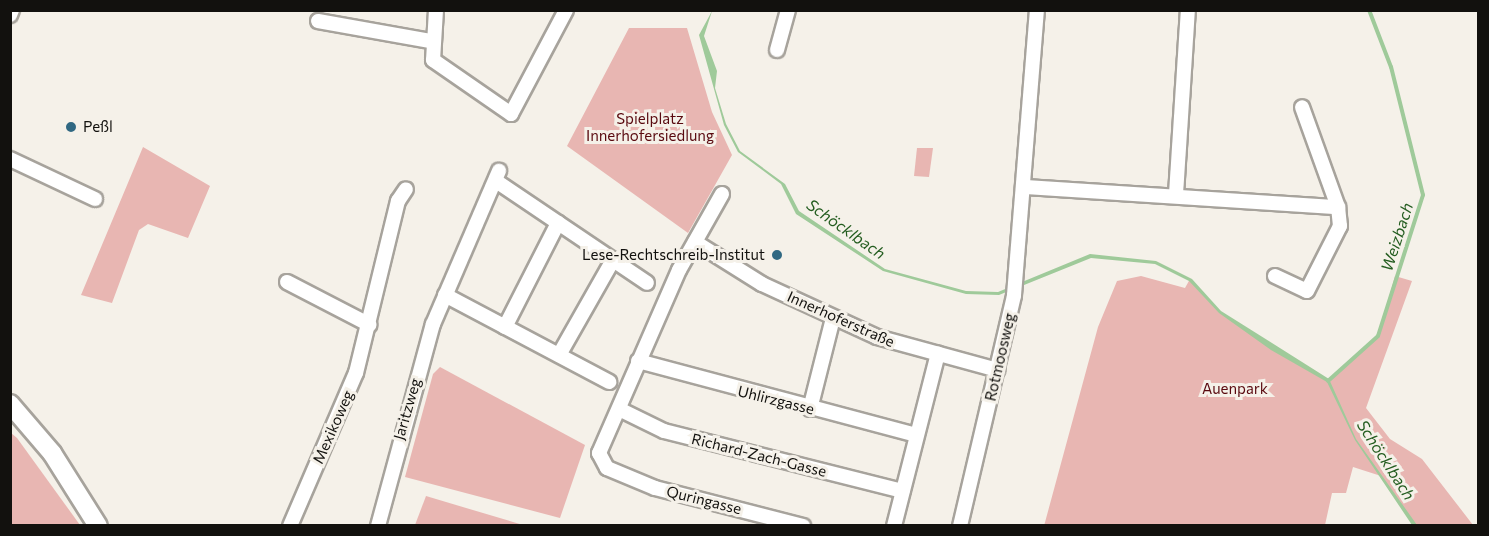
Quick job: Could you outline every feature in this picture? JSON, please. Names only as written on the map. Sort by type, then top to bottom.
[{"type":"main road","points":[[10,404],[52,453],[98,525]]},
{"type":"street","points":[[10,15],[12,10]]},
{"type":"street","points":[[436,10],[430,41],[433,60],[511,114],[566,10]]},
{"type":"street","points":[[777,50],[788,10]]},
{"type":"street","name":"Rotmoosweg","points":[[960,525],[998,370],[1015,288],[1025,187],[1037,10]]},
{"type":"street","points":[[1176,194],[1188,10]]},
{"type":"street","points":[[318,21],[430,41]]},
{"type":"street","points":[[1275,276],[1307,291],[1340,226],[1338,207],[1302,107]]},
{"type":"street","points":[[10,159],[95,199]]},
{"type":"street","name":"Jaritzweg","points":[[378,525],[403,422],[445,295],[498,176],[558,223],[647,284]]},
{"type":"street","points":[[1025,187],[1176,194],[1338,207]]},
{"type":"street","name":"Mexikoweg","points":[[290,525],[356,373],[370,326],[398,201],[406,189]]},
{"type":"street","points":[[619,409],[638,361],[695,242],[722,194]]},
{"type":"street","points":[[505,327],[558,223]]},
{"type":"street","name":"Innerhoferstraße","points":[[695,242],[833,318],[891,343],[998,370]]},
{"type":"street","points":[[559,356],[613,260]]},
{"type":"street","points":[[286,282],[370,326]]},
{"type":"street","points":[[445,295],[609,382]]},
{"type":"street","points":[[810,409],[833,318]]},
{"type":"street","points":[[894,525],[938,354]]},
{"type":"street","name":"Uhlirzgasse","points":[[638,361],[810,409],[916,435]]},
{"type":"street","name":"Quringasse","points":[[619,409],[599,453],[607,468],[655,488],[802,525]]},
{"type":"street","name":"Richard-Zach-Gasse","points":[[619,409],[664,431],[903,490]]},
{"type":"green space","name":"Spielplatz Innerhofersiedlung","points":[[629,28],[687,28],[712,112],[732,155],[688,233],[567,146]]},
{"type":"green space","points":[[143,147],[210,186],[188,238],[148,224],[139,230],[112,303],[81,295]]},
{"type":"green space","points":[[917,148],[933,148],[929,177],[914,176]]},
{"type":"green space","name":"Auenpark","points":[[1141,276],[1185,288],[1190,279],[1220,312],[1328,380],[1378,336],[1395,276],[1412,281],[1366,408],[1390,439],[1422,459],[1473,525],[1415,525],[1381,476],[1353,467],[1346,493],[1332,493],[1325,525],[1044,526],[1098,327],[1117,281]]},
{"type":"green space","points":[[440,367],[585,445],[560,518],[405,477],[433,374]]},
{"type":"green space","points":[[11,433],[17,438],[80,525],[11,525]]},
{"type":"green space","points":[[426,496],[523,525],[415,525]]},
{"type":"shaded area","name":"Schöcklbach","points":[[712,11],[704,36],[717,71],[715,88],[726,124],[740,151],[785,184],[799,211],[885,269],[966,291],[998,292],[1090,254],[1156,261],[1192,279],[1221,311],[1329,379],[1356,439],[1417,525],[1412,525],[1355,440],[1327,382],[1271,350],[1219,313],[1189,281],[1155,264],[1091,258],[999,295],[966,294],[883,271],[796,214],[781,184],[738,152],[724,125],[699,35]]},
{"type":"waterway","name":"Weizbach","points":[[1328,381],[1378,336],[1423,195],[1391,67],[1369,10]]},
{"type":"place","name":"Peßl","points":[[71,127]]},
{"type":"place","name":"Lese-Rechtschreib-Institut","points":[[777,255]]}]
